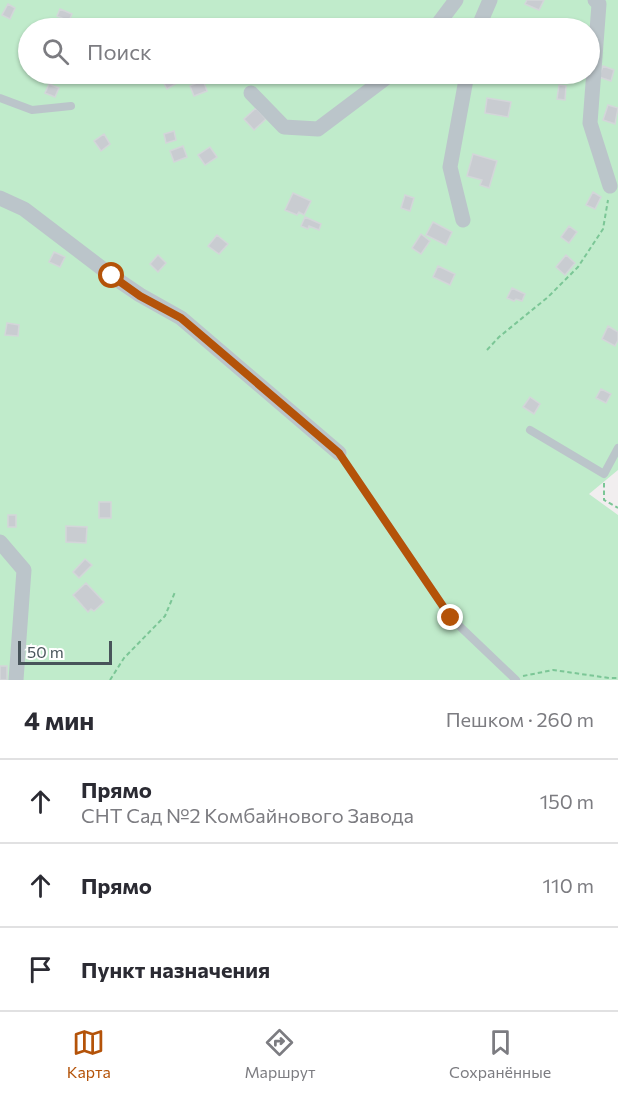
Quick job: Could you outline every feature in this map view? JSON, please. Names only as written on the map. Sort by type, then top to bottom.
[{"type":"street","points":[[442,18],[456,0]]},
{"type":"street","points":[[482,18],[490,0]]},
{"type":"street","points":[[595,0],[599,4],[598,18]]},
{"type":"street","points":[[251,93],[284,127],[318,129],[378,84]]},
{"type":"street","points":[[463,220],[450,167],[465,84]]},
{"type":"street","points":[[593,84],[590,123],[610,186]]},
{"type":"street","points":[[0,198],[24,209],[121,282],[181,318],[339,453]]},
{"type":"street","points":[[0,542],[24,570],[16,680]]},
{"type":"lane","points":[[0,98],[32,110],[71,106]]},
{"type":"lane","points":[[530,430],[604,474],[618,448]]},
{"type":"lane","points":[[339,453],[451,618],[515,679]]},
{"type":"path","points":[[487,350],[579,267],[603,229],[610,186]]},
{"type":"path","points":[[604,474],[604,500],[618,508]]},
{"type":"path","points":[[110,680],[124,658],[165,616],[175,592]]},
{"type":"path","points":[[515,679],[553,670],[618,678]]},
{"type":"green space","points":[[0,0],[618,0],[618,470],[589,494],[618,515],[618,680],[0,680]]},
{"type":"building","points":[[527,0],[544,0],[539,10],[525,4]]},
{"type":"building","points":[[8,4],[15,8],[10,19],[2,15]]},
{"type":"building","points":[[60,9],[72,14],[70,18],[57,16]]},
{"type":"building","points":[[603,66],[614,70],[611,81],[600,77]]},
{"type":"building","points":[[49,84],[59,88],[55,97],[45,93]]},
{"type":"building","points":[[164,84],[175,84],[167,89]]},
{"type":"building","points":[[204,84],[207,91],[194,96],[190,86]]},
{"type":"building","points":[[559,85],[566,86],[565,100],[557,99]]},
{"type":"building","points":[[487,98],[511,102],[508,117],[485,113]]},
{"type":"building","points":[[608,105],[618,108],[615,124],[603,120]]},
{"type":"building","points":[[256,108],[266,119],[254,130],[244,119]]},
{"type":"building","points":[[174,131],[176,140],[166,143],[164,134]]},
{"type":"building","points":[[104,134],[110,144],[101,151],[94,141]]},
{"type":"building","points":[[183,146],[187,157],[174,162],[170,151]]},
{"type":"building","points":[[210,147],[217,157],[205,165],[198,155]]},
{"type":"building","points":[[473,154],[497,161],[489,188],[480,185],[482,180],[467,176]]},
{"type":"building","points":[[593,192],[601,197],[595,209],[586,205]]},
{"type":"building","points":[[293,193],[311,201],[304,215],[285,210]]},
{"type":"building","points":[[405,195],[414,198],[410,211],[401,208]]},
{"type":"building","points":[[305,217],[321,224],[319,230],[301,226]]},
{"type":"building","points":[[433,222],[452,232],[446,245],[426,235]]},
{"type":"building","points":[[569,226],[577,232],[569,243],[561,237]]},
{"type":"building","points":[[421,234],[430,241],[421,254],[412,248]]},
{"type":"building","points":[[217,235],[228,244],[219,254],[208,246]]},
{"type":"building","points":[[54,252],[65,257],[60,267],[49,262]]},
{"type":"building","points":[[158,255],[166,263],[158,272],[150,264]]},
{"type":"building","points":[[566,255],[575,263],[565,275],[556,267]]},
{"type":"building","points":[[438,266],[455,274],[450,285],[433,277]]},
{"type":"building","points":[[512,288],[525,294],[522,301],[507,298]]},
{"type":"building","points":[[7,323],[19,325],[18,336],[5,335]]},
{"type":"building","points":[[608,326],[618,332],[615,346],[602,339]]},
{"type":"building","points":[[601,389],[611,394],[606,403],[596,398]]},
{"type":"building","points":[[530,397],[540,404],[534,414],[523,407]]},
{"type":"building","points":[[99,502],[111,502],[111,518],[99,518]]},
{"type":"building","points":[[8,515],[16,515],[16,527],[8,527]]},
{"type":"building","points":[[66,526],[87,527],[86,543],[66,542]]},
{"type":"building","points":[[85,559],[92,565],[79,578],[73,572]]},
{"type":"building","points":[[86,583],[104,602],[94,611],[91,609],[88,612],[73,595]]},
{"type":"building","points":[[0,666],[7,666],[7,680],[0,680]]},
{"type":"route","points":[[112,276],[140,296],[181,318],[339,453],[451,618]]}]
